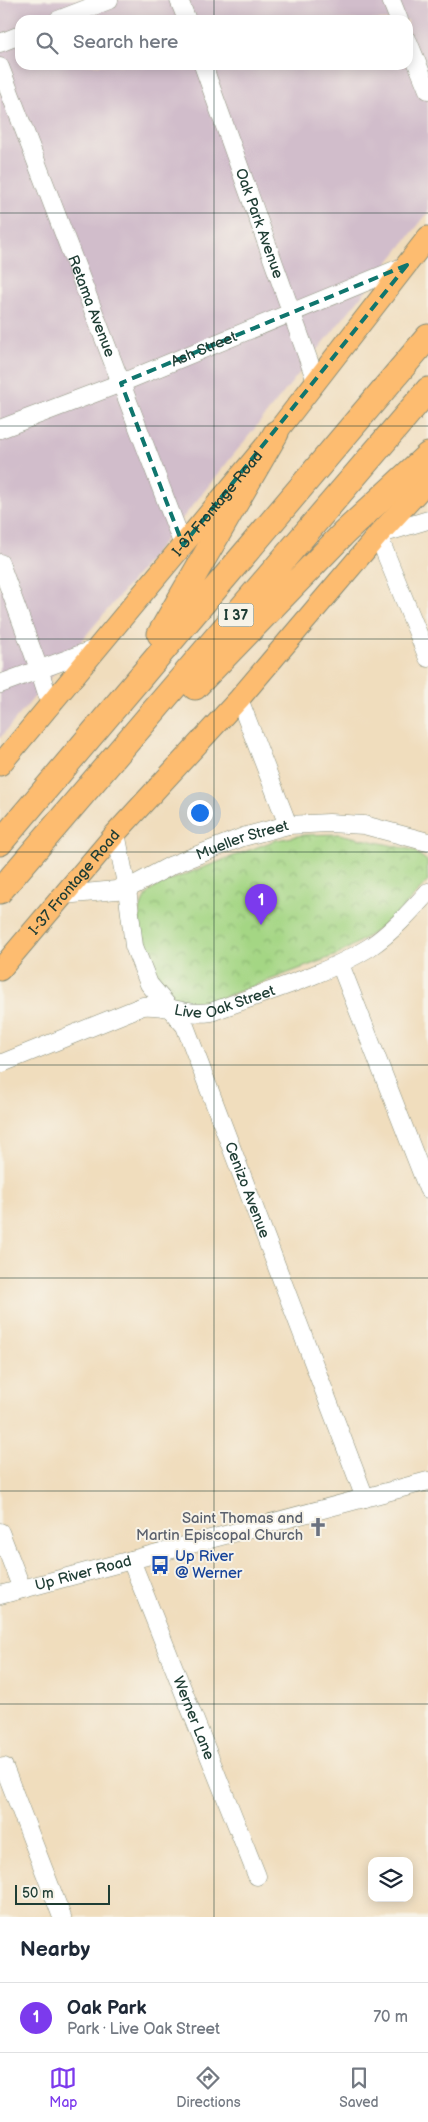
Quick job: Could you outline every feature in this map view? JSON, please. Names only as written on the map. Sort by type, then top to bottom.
[{"type":"highway","name":"I 37","points":[[0,843],[428,337]]},
{"type":"highway","name":"I 37","points":[[0,891],[428,390]]},
{"type":"highway","points":[[125,696],[276,433]]},
{"type":"highway","points":[[44,839],[87,804],[233,646],[344,533],[428,454]]},
{"type":"main road","name":"I-37 Frontage Road","points":[[0,765],[51,706],[95,649],[276,433],[428,237]]},
{"type":"main road","name":"I-37 Frontage Road","points":[[0,970],[116,833],[239,699],[378,535],[428,481]]},
{"type":"street","points":[[71,15],[109,0]]},
{"type":"street","points":[[179,0],[184,15]]},
{"type":"street","points":[[391,0],[398,15]]},
{"type":"street","points":[[0,43],[15,37]]},
{"type":"street","points":[[413,53],[428,90]]},
{"type":"street","name":"Retama Avenue","points":[[0,68],[183,545]]},
{"type":"street","name":"Oak Park Avenue","points":[[205,70],[316,381]]},
{"type":"street","name":"Ash Street","points":[[0,429],[121,383],[407,265]]},
{"type":"street","points":[[413,497],[417,507],[428,519],[378,535],[428,658]]},
{"type":"street","points":[[0,562],[40,669],[51,706]]},
{"type":"street","points":[[0,684],[95,649]]},
{"type":"street","points":[[239,699],[288,825]]},
{"type":"street","name":"Mueller Street","points":[[63,895],[127,889],[172,865],[225,844],[288,825],[329,823],[364,825],[428,842]]},
{"type":"street","name":"Cenizo Avenue","points":[[116,833],[127,889],[134,946],[149,984],[185,1026],[365,1498]]},
{"type":"street","name":"Live Oak Street","points":[[0,1064],[143,1006],[156,1005],[194,1014],[211,1012],[340,964],[371,946],[398,925],[428,892]]},
{"type":"street","points":[[340,964],[428,1190]]},
{"type":"street","name":"Up River Road","points":[[0,1595],[428,1482]]},
{"type":"street","points":[[0,1532],[22,1589]]},
{"type":"street","name":"Werner Lane","points":[[131,1560],[257,1876]]},
{"type":"street","points":[[2,1767],[62,1917]]},
{"type":"highlighted area","points":[[407,265],[183,545],[121,383],[291,314]]},
{"type":"shaded area","points":[[0,0],[428,0],[428,213],[140,571],[0,738]]},
{"type":"green space","points":[[339,834],[413,850],[427,861],[428,881],[403,908],[373,933],[339,954],[208,1003],[185,1003],[169,993],[160,983],[146,957],[140,928],[142,904],[151,891],[163,883],[276,840],[304,835]]},
{"type":"place","name":"Oak Park","points":[[261,925]]},
{"type":"place","name":"Saint Thomas and Martin Episcopal Church","points":[[318,1527]]},
{"type":"place","name":"Up River @ Werner","points":[[160,1565]]}]
